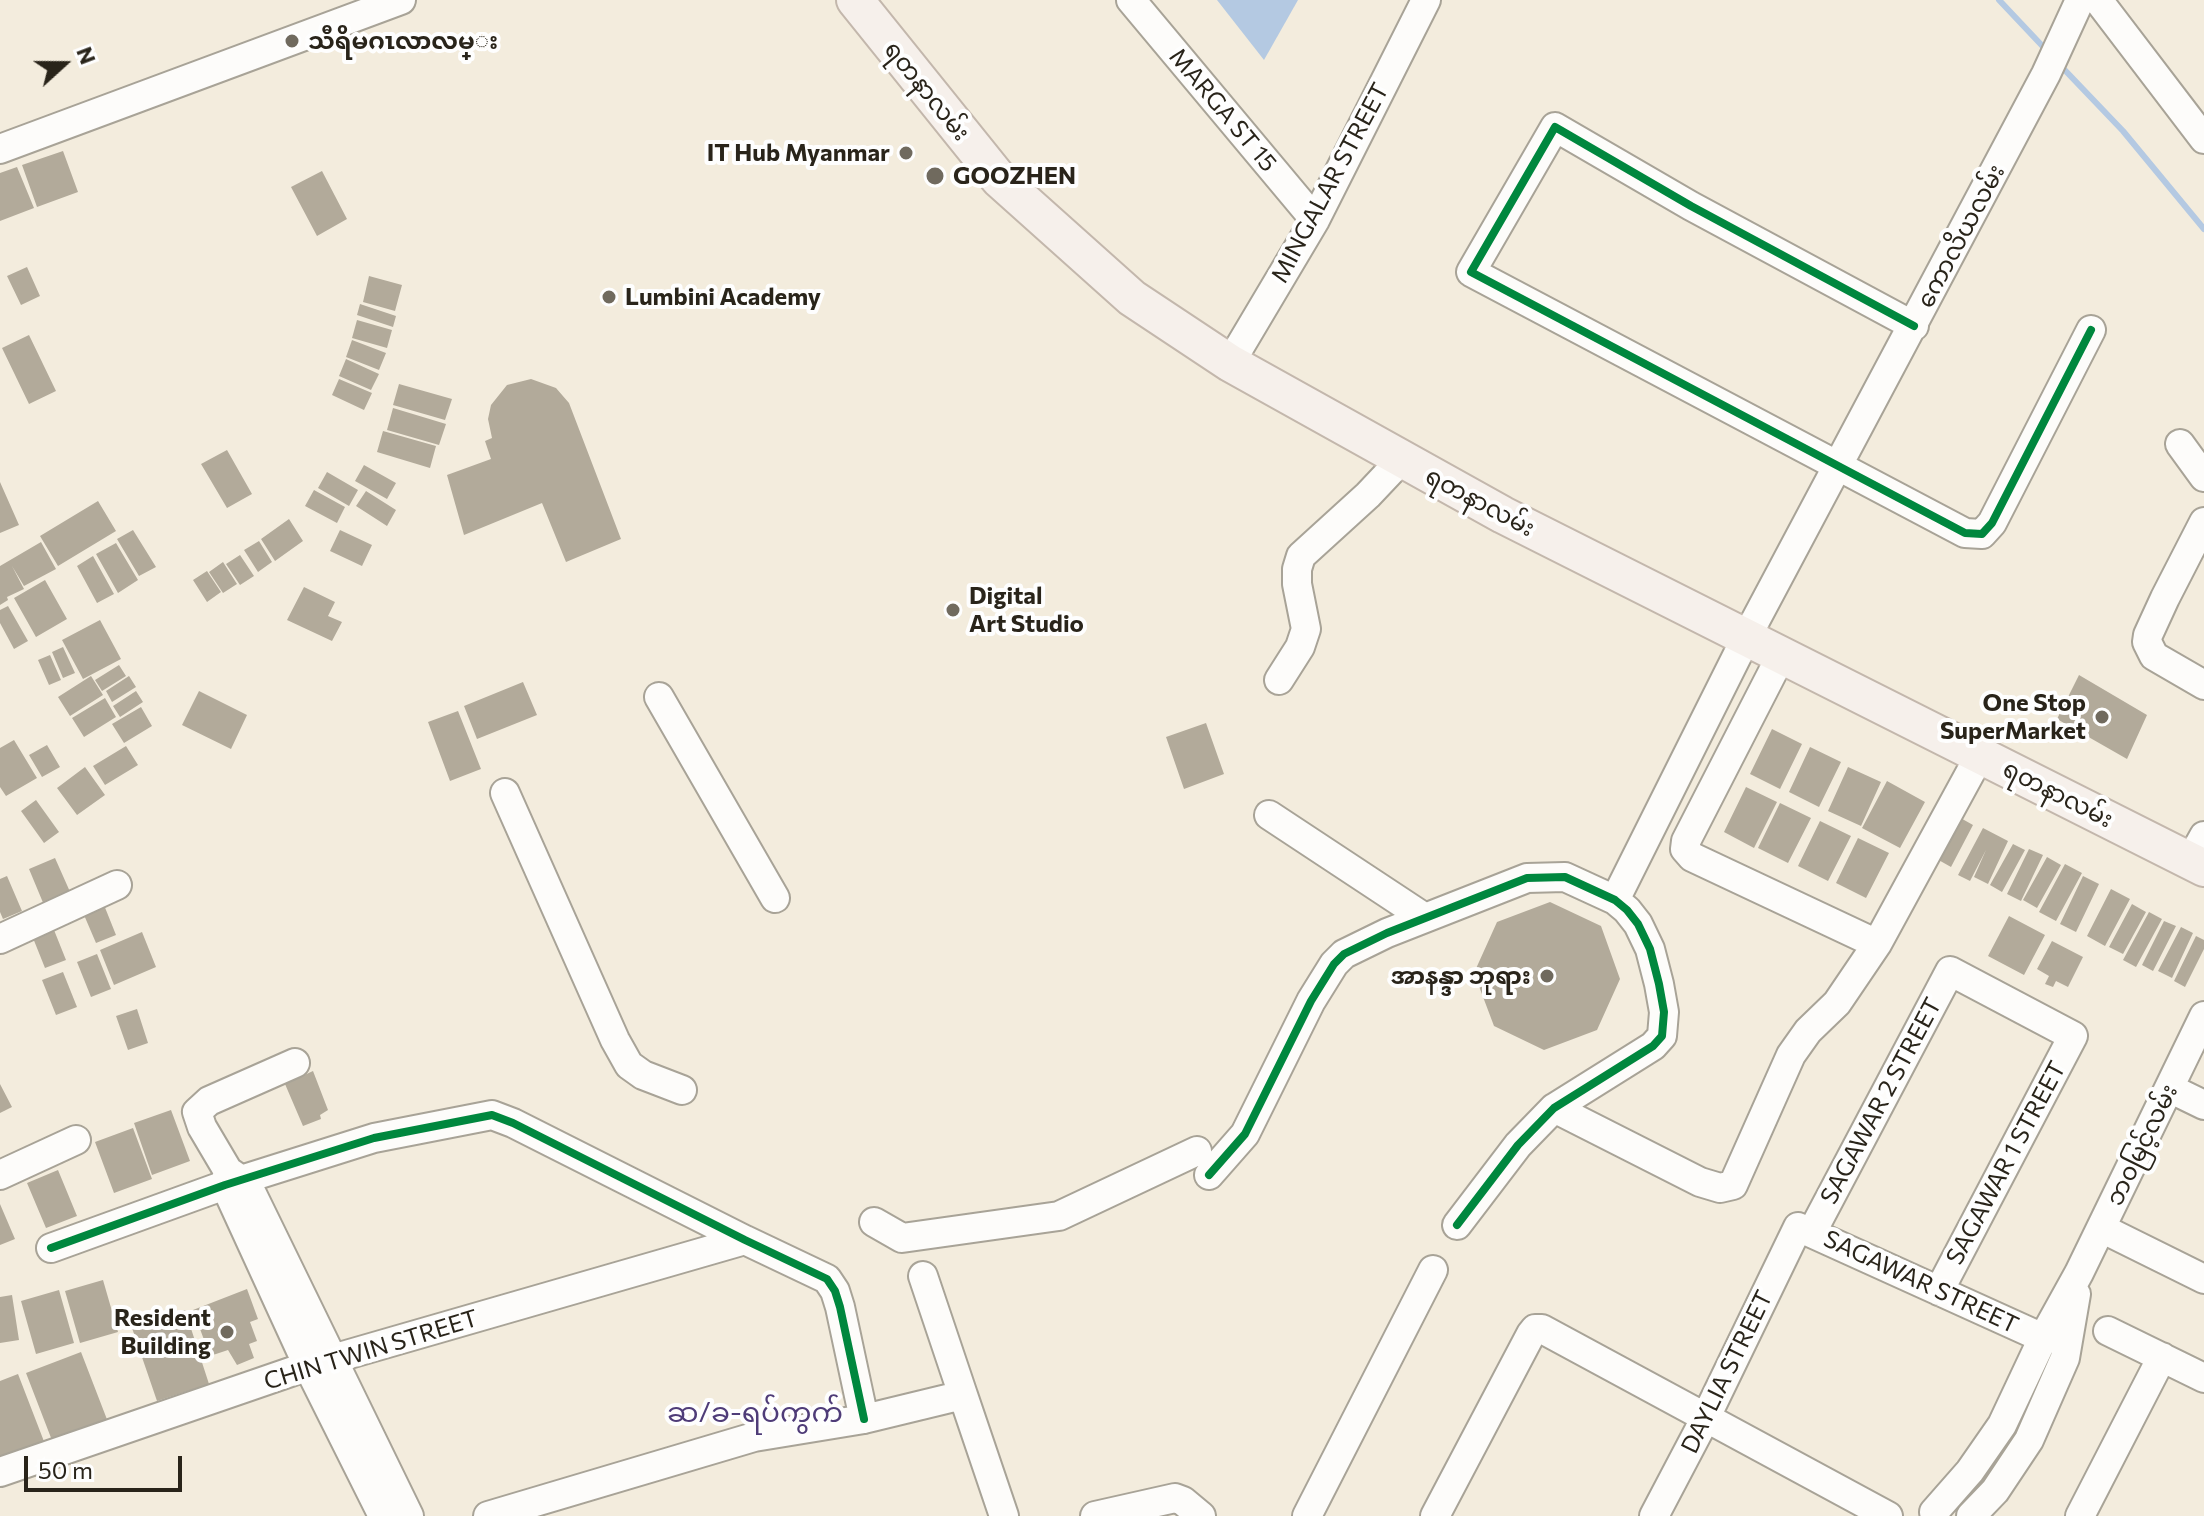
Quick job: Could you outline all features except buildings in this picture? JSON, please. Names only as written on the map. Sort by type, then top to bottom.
[{"type":"main road","name":"ရတနာလမ်း","points":[[855,0],[999,179],[1132,298],[1230,363],[1503,515],[1980,755],[2199,855]]},
{"type":"street","points":[[0,149],[401,0]]},
{"type":"street","name":"MARGA ST 15","points":[[1131,0],[1315,220]]},
{"type":"street","name":"MINGALAR STREET","points":[[1230,363],[1315,220],[1426,0]]},
{"type":"street","points":[[2098,0],[2204,139]]},
{"type":"street","name":"ကောလိယလမ်း","points":[[1615,900],[1746,638],[2046,74],[2076,8]]},
{"type":"street","points":[[1914,326],[1691,206],[1555,127],[1471,272],[1965,533],[1982,534],[1992,523],[2091,330]]},
{"type":"street","points":[[2180,444],[2204,477]]},
{"type":"street","points":[[1279,680],[1300,647],[1306,629],[1297,584],[1301,556],[1368,495],[1402,459]]},
{"type":"street","points":[[2204,522],[2159,610],[2147,642],[2154,656],[2204,685]]},
{"type":"street","points":[[1781,656],[1686,841],[1685,849],[1692,857],[1877,944]]},
{"type":"street","points":[[659,697],[775,898]]},
{"type":"street","points":[[1554,1108],[1700,1182],[1720,1188],[1733,1185],[1791,1055],[1808,1031],[1837,1003],[1877,944],[1980,755]]},
{"type":"street","points":[[505,793],[629,1065],[643,1075],[682,1090]]},
{"type":"street","points":[[1269,815],[1425,918]]},
{"type":"street","points":[[874,1222],[902,1238],[1059,1216],[1203,1163],[1245,1134],[1311,1001],[1334,964],[1344,954],[1527,878],[1565,877],[1615,900],[1638,924],[1650,949],[1664,1012],[1662,1036],[1653,1046],[1554,1108],[1518,1145],[1457,1225]]},
{"type":"street","points":[[0,939],[117,885]]},
{"type":"street","name":"SAGAWAR 2 STREET","points":[[1805,1230],[1950,971],[2073,1036]]},
{"type":"street","name":"ဘ၀မြင့်လမ်း","points":[[1936,1514],[2002,1425],[2204,1016]]},
{"type":"street","name":"SAGAWAR 1 STREET","points":[[1939,1291],[2073,1036]]},
{"type":"street","points":[[295,1063],[209,1101],[197,1112],[320,1363],[383,1516]]},
{"type":"street","points":[[2169,1088],[2204,1105]]},
{"type":"street","points":[[51,1248],[231,1179],[374,1138],[492,1115],[827,1279],[835,1291],[864,1419]]},
{"type":"street","points":[[0,1175],[76,1140]]},
{"type":"street","points":[[2101,1228],[2204,1279]]},
{"type":"street","name":"SAGAWAR STREET","points":[[1805,1230],[2043,1338]]},
{"type":"street","name":"DAYLIA STREET","points":[[1654,1516],[1805,1230]]},
{"type":"street","name":"CHIN TWIN STREET","points":[[0,1472],[320,1363],[745,1240]]},
{"type":"street","points":[[1307,1516],[1433,1270]]},
{"type":"street","name":"ဘ၀မြင့်လမ်း","points":[[1971,1516],[1995,1491],[2029,1440],[2065,1358],[2079,1273]]},
{"type":"street","points":[[923,1276],[1004,1516]]},
{"type":"street","points":[[1435,1516],[1535,1329],[1542,1329],[1888,1516]]},
{"type":"street","points":[[2108,1331],[2204,1378]]},
{"type":"street","points":[[2080,1516],[2162,1357]]},
{"type":"street","points":[[320,1363],[409,1516]]},
{"type":"street","points":[[488,1516],[754,1437],[864,1419],[963,1395]]},
{"type":"street","points":[[1095,1516],[1175,1498],[1201,1516]]},
{"type":"street","points":[[1894,1516],[1907,1508],[1916,1507],[1936,1514]]},
{"type":"water","points":[[1217,0],[1298,0],[1264,60]]},
{"type":"waterway","points":[[1999,0],[2049,53]]},
{"type":"waterway","points":[[2059,64],[2123,131],[2204,229]]},
{"type":"cycle path","points":[[1914,326],[1691,206],[1555,127],[1471,272],[1965,533],[1982,534],[1992,523],[2091,330]]},
{"type":"cycle path","points":[[1209,1175],[1245,1134],[1311,1001],[1334,964],[1344,954],[1387,933],[1527,878],[1565,877],[1615,900],[1638,924],[1650,949],[1659,984],[1664,1012],[1662,1036],[1653,1046],[1554,1108],[1518,1145],[1457,1225]]},
{"type":"cycle path","points":[[51,1248],[225,1185],[374,1138],[492,1115],[827,1279],[840,1307],[864,1419]]},
{"type":"place","name":"သီရိမဂၤလာလမ္‌း","points":[[292,41]]},
{"type":"place","name":"IT Hub Myanmar","points":[[906,153]]},
{"type":"place","name":"GOOZHEN","points":[[935,176]]},
{"type":"place","name":"Lumbini Academy","points":[[609,297]]},
{"type":"place","name":"Digital Art Studio","points":[[953,610]]},
{"type":"place","name":"One Stop SuperMarket","points":[[2102,717]]},
{"type":"place","name":"အာနန္ဒာ ဘုရား","points":[[1547,976]]},
{"type":"place","name":"Resident Building","points":[[227,1332]]},
{"type":"district","name":"ဆ/ခ-ရပ်ကွက်","points":[[755,1413]]}]
